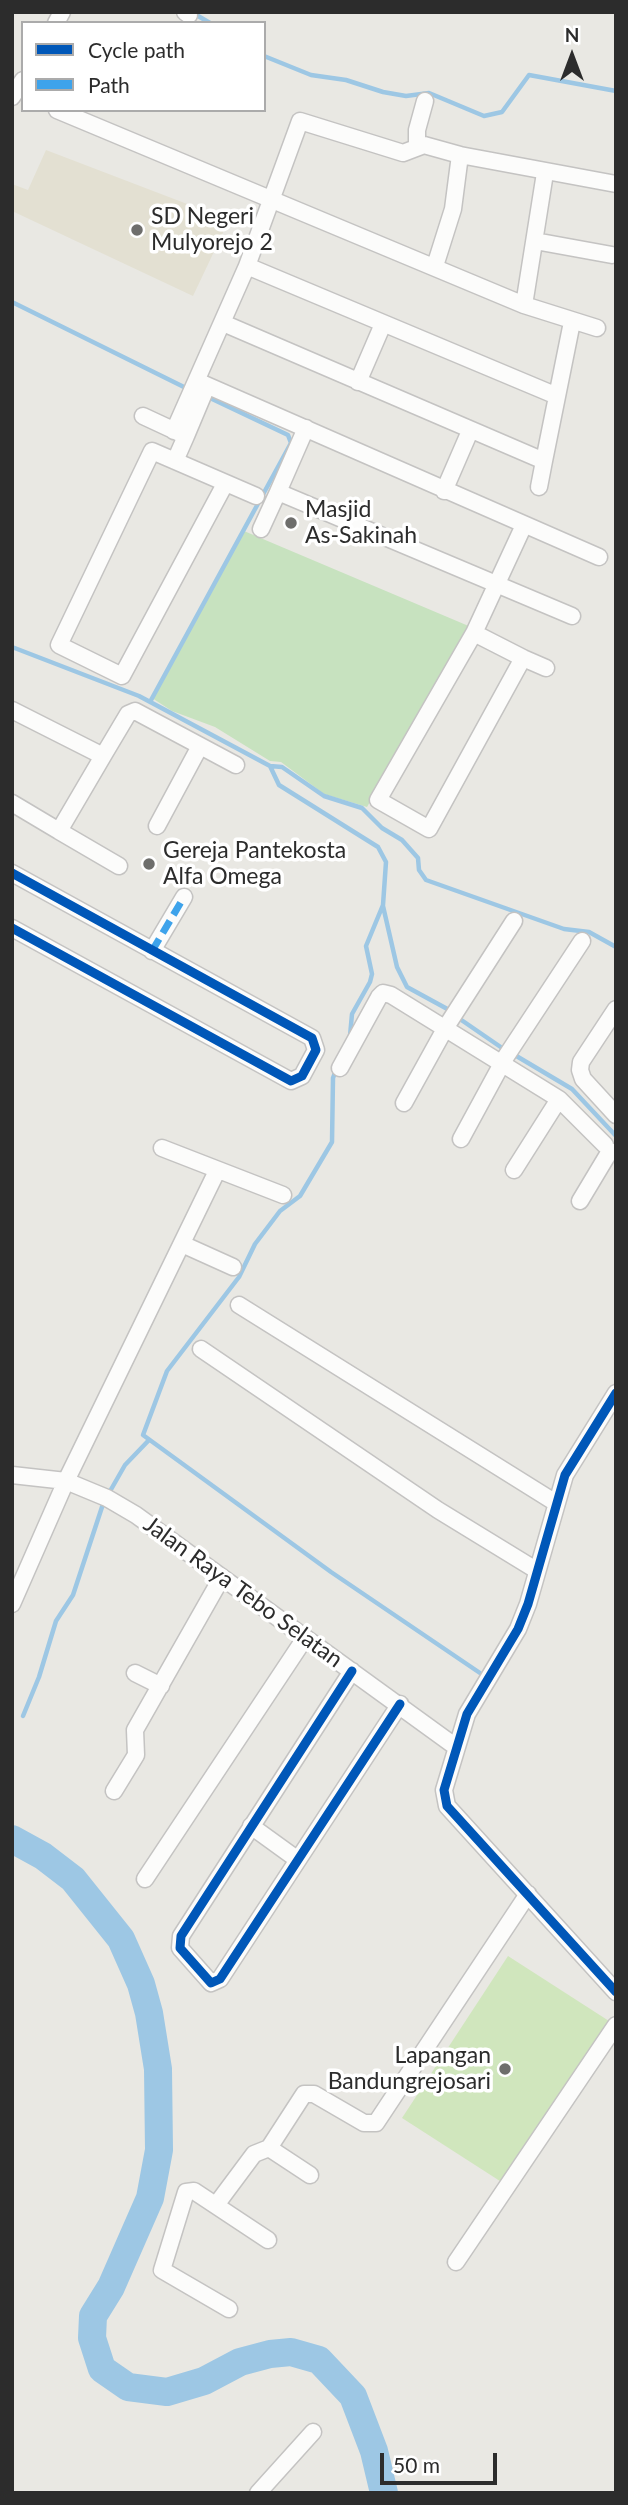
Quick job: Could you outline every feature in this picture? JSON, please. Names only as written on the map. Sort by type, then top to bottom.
[{"type":"street","points":[[417,147],[425,101]]},
{"type":"street","points":[[62,112],[524,305],[597,328]]},
{"type":"street","points":[[225,484],[122,676],[59,645],[152,451],[175,431],[202,384],[300,121],[403,153],[424,145],[545,173],[616,184]]},
{"type":"street","points":[[435,266],[453,209],[460,155]]},
{"type":"street","points":[[524,305],[545,173]]},
{"type":"street","points":[[535,241],[612,255]]},
{"type":"street","points":[[247,266],[557,396]]},
{"type":"street","points":[[539,487],[572,322]]},
{"type":"street","points":[[223,323],[470,432],[544,461]]},
{"type":"street","points":[[358,382],[383,324]]},
{"type":"street","points":[[202,384],[599,557]]},
{"type":"street","points":[[143,416],[175,431]]},
{"type":"street","points":[[261,529],[306,428]]},
{"type":"street","points":[[174,461],[175,431]]},
{"type":"street","points":[[444,491],[470,432]]},
{"type":"street","points":[[152,451],[256,496]]},
{"type":"street","points":[[278,492],[572,616]]},
{"type":"street","points":[[523,658],[429,829],[378,800],[474,633],[524,526]]},
{"type":"street","points":[[474,633],[546,668]]},
{"type":"street","points":[[12,710],[103,757]]},
{"type":"street","points":[[59,831],[131,711],[236,765]]},
{"type":"street","points":[[157,826],[200,746]]},
{"type":"street","points":[[12,803],[119,866]]},
{"type":"street","points":[[12,873],[312,1038],[316,1050],[302,1076],[290,1081],[12,928]]},
{"type":"street","points":[[152,951],[184,897]]},
{"type":"street","points":[[404,1103],[451,1019],[514,920]]},
{"type":"street","points":[[461,1139],[507,1055],[582,941]]},
{"type":"street","points":[[340,1068],[383,993],[451,1019],[507,1055],[611,1146],[580,1202]]},
{"type":"street","points":[[616,1009],[581,1062],[580,1070],[583,1079],[616,1115]]},
{"type":"street","points":[[513,1170],[559,1099]]},
{"type":"street","points":[[162,1148],[283,1195]]},
{"type":"street","points":[[12,1604],[66,1481],[217,1171]]},
{"type":"street","points":[[182,1244],[233,1267]]},
{"type":"street","points":[[239,1305],[556,1503]]},
{"type":"street","points":[[201,1349],[438,1510],[536,1570]]},
{"type":"street","points":[[616,1393],[570,1466],[556,1503],[519,1629],[467,1714],[444,1790],[447,1806],[616,1992]]},
{"type":"street","name":"Jalan Raya Tebo Selatan","points":[[12,1475],[66,1481],[107,1498],[136,1515],[456,1746]]},
{"type":"street","points":[[114,1791],[136,1755],[135,1730],[222,1577]]},
{"type":"street","points":[[145,1879],[304,1638]]},
{"type":"street","points":[[352,1671],[179,1942],[180,1948],[211,1983],[220,1979],[400,1704]]},
{"type":"street","points":[[135,1673],[161,1686]]},
{"type":"street","points":[[251,1826],[298,1860]]},
{"type":"street","points":[[216,2205],[254,2154],[269,2148],[299,2098],[309,2093],[364,2123],[376,2123],[527,1894]]},
{"type":"street","points":[[456,2262],[616,2025]]},
{"type":"street","points":[[269,2148],[310,2175]]},
{"type":"street","points":[[229,2309],[162,2270],[186,2192],[194,2191],[268,2240]]},
{"type":"street","points":[[258,2493],[313,2432]]},
{"type":"shaded area","name":"SD Negeri Mulyorejo 2","points":[[46,150],[229,220],[193,296],[12,211],[12,184],[28,190]]},
{"type":"green space","points":[[244,531],[471,627],[367,807],[324,794],[281,762],[270,761],[215,727],[172,711],[152,698]]},
{"type":"green space","name":"Lapangan Bandungrejosari","points":[[508,1956],[609,2021],[503,2183],[402,2118]]},
{"type":"waterway","points":[[193,13],[207,21]]},
{"type":"waterway","points":[[266,57],[311,75],[346,80],[383,92],[406,96],[429,93],[484,116],[502,112],[529,75],[616,91]]},
{"type":"waterway","points":[[12,302],[188,389]]},
{"type":"waterway","points":[[150,702],[291,443],[288,435],[210,398]]},
{"type":"waterway","points":[[12,647],[139,696],[270,766],[282,767],[324,796],[362,808],[382,828],[402,840],[418,858],[419,870],[426,880],[564,929],[589,932],[616,947]]},
{"type":"waterway","points":[[270,766],[279,785],[378,847],[386,862],[383,905],[366,946],[372,974],[352,1014],[350,1036]]},
{"type":"waterway","points":[[383,906],[397,967],[407,987],[451,1011]]},
{"type":"waterway","points":[[457,1017],[505,1050]]},
{"type":"waterway","points":[[513,1054],[572,1089],[616,1136]]},
{"type":"waterway","points":[[336,1070],[333,1078],[332,1142],[300,1196],[280,1211],[255,1244],[239,1277],[167,1371],[143,1435],[331,1572],[480,1673]]},
{"type":"waterway","points":[[109,1493],[125,1465],[149,1440]]},
{"type":"waterway","points":[[23,1716],[39,1677],[56,1621],[73,1595],[103,1504]]},
{"type":"waterway","points":[[12,1839],[43,1856],[73,1879],[121,1939],[141,1984],[149,2013],[158,2069],[159,2150],[150,2198],[111,2287],[93,2316],[92,2338],[102,2369],[128,2387],[167,2392],[204,2381],[240,2362],[270,2354],[291,2352],[319,2360],[353,2396],[374,2451],[384,2493]]},
{"type":"marked path","points":[[152,951],[184,897]]},
{"type":"cycle path","points":[[12,873],[312,1038],[316,1050],[302,1076],[291,1081],[12,928]]},
{"type":"cycle path","points":[[616,1393],[565,1475],[528,1604],[518,1629],[467,1714],[444,1790],[447,1806],[616,1992]]},
{"type":"cycle path","points":[[352,1671],[181,1936],[180,1948],[211,1983],[220,1979],[400,1704]]},
{"type":"place","name":"SD Negeri Mulyorejo 2","points":[[137,230]]},
{"type":"place","name":"Masjid As-Sakinah","points":[[291,523]]},
{"type":"place","name":"Gereja Pantekosta Alfa Omega","points":[[149,864]]},
{"type":"place","name":"Lapangan Bandungrejosari","points":[[505,2069]]}]
